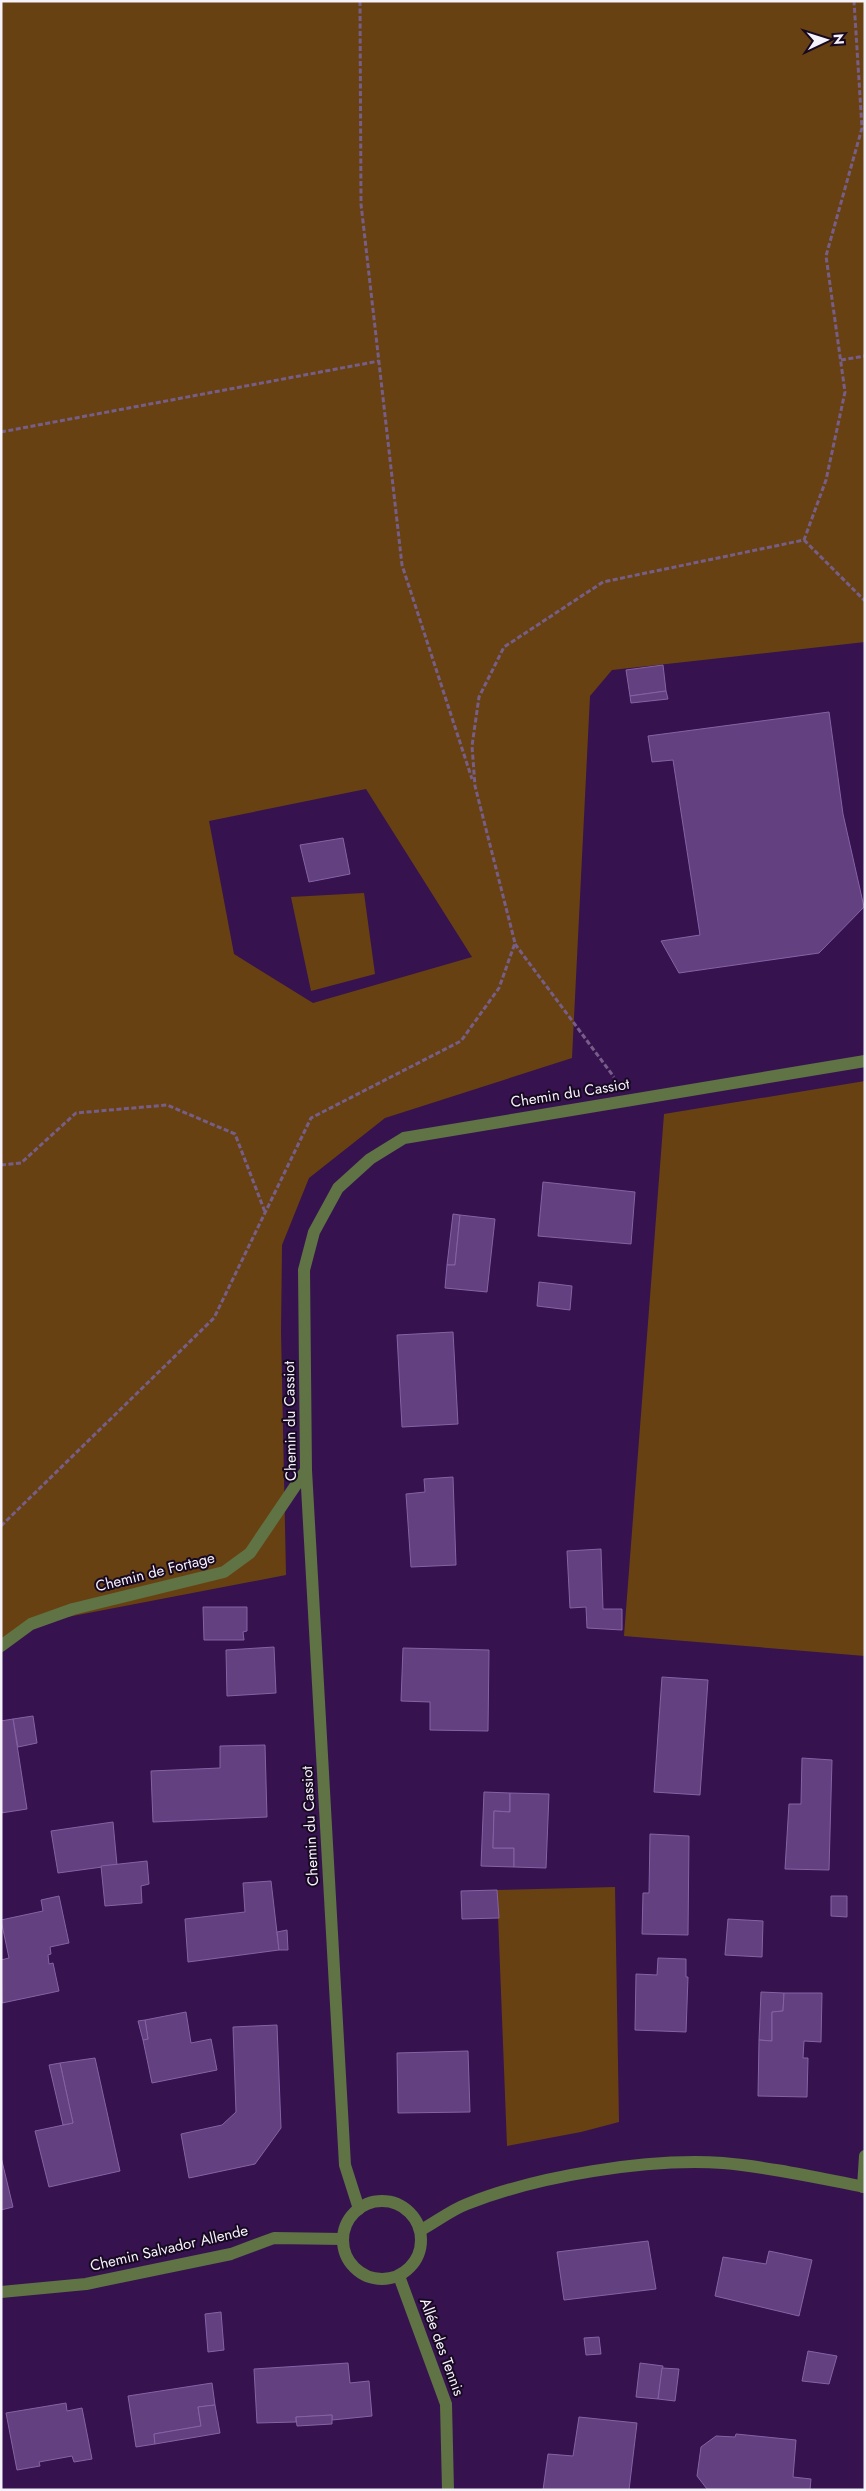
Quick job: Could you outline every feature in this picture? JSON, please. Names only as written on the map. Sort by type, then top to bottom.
[{"type":"street","name":"Chemin du Cassiot","points":[[358,2209],[345,2165],[306,1470],[304,1270],[314,1232],[338,1188],[370,1158],[404,1138],[865,1061]]},
{"type":"street","name":"Chemin de Fortage","points":[[1,1646],[31,1624],[73,1610],[224,1572],[250,1553],[306,1470]]},
{"type":"street","points":[[421,2230],[466,2204],[518,2188],[612,2168],[688,2163],[723,2163],[864,2187],[865,2156]]},
{"type":"street","points":[[376,2201],[395,2202],[411,2214],[421,2230],[422,2244],[418,2257],[410,2269],[399,2276],[383,2280],[368,2277],[354,2268],[346,2255],[343,2239],[347,2222],[358,2209],[376,2201]]},
{"type":"street","name":"Chemin Salvador Allende","points":[[1,2292],[86,2284],[231,2254],[274,2238],[343,2239]]},
{"type":"street","name":"Allée des Tennis","points":[[399,2276],[446,2404],[448,2490]]},
{"type":"path","points":[[360,1],[361,204],[402,564],[475,786],[515,943],[631,1100]]},
{"type":"path","points":[[804,540],[826,480],[845,392],[826,256],[862,128],[854,1]]},
{"type":"path","points":[[840,360],[865,356]]},
{"type":"path","points":[[1,432],[378,361]]},
{"type":"path","points":[[475,786],[472,746],[479,697],[504,646],[603,582],[804,540]]},
{"type":"path","points":[[804,540],[865,601]]},
{"type":"path","points":[[1,1526],[214,1318],[311,1118],[461,1041],[500,988],[515,943]]},
{"type":"path","points":[[1,1164],[21,1163],[76,1113],[167,1105],[235,1134],[265,1212]]},
{"type":"shaded area","points":[[1,1],[865,1],[865,642],[612,670],[590,696],[572,1058],[385,1118],[309,1178],[282,1245],[281,1332],[286,1575],[31,1624],[1,1650]],"holes":[[[366,789],[472,957],[313,1003],[234,954],[209,821]]]},
{"type":"shaded area","points":[[364,893],[375,974],[311,991],[291,897]]},
{"type":"shaded area","points":[[865,1081],[865,1656],[624,1636],[664,1114]]},
{"type":"shaded area","points":[[615,1887],[619,2122],[581,2132],[507,2146],[497,1890]]},
{"type":"building","points":[[663,665],[666,691],[630,696],[626,670]]},
{"type":"building","points":[[666,691],[668,699],[631,703],[630,696]]},
{"type":"building","points":[[829,712],[843,814],[864,907],[819,953],[679,973],[661,941],[700,935],[673,760],[652,762],[648,736]]},
{"type":"building","points":[[343,838],[350,874],[309,882],[300,845]]},
{"type":"building","points":[[543,1182],[635,1192],[631,1244],[538,1236]]},
{"type":"building","points":[[453,1214],[460,1215],[455,1265],[447,1265]]},
{"type":"building","points":[[460,1215],[495,1219],[487,1292],[445,1288],[447,1265],[455,1265]]},
{"type":"building","points":[[539,1282],[572,1286],[570,1310],[537,1306]]},
{"type":"building","points":[[453,1332],[458,1424],[402,1427],[397,1335]]},
{"type":"building","points":[[453,1477],[456,1565],[411,1567],[406,1494],[425,1492],[424,1479]]},
{"type":"building","points":[[601,1549],[603,1609],[622,1609],[622,1630],[587,1628],[586,1607],[570,1608],[567,1551]]},
{"type":"building","points":[[203,1607],[247,1607],[247,1631],[243,1632],[244,1640],[204,1640]]},
{"type":"building","points":[[274,1647],[276,1693],[227,1696],[226,1650]]},
{"type":"building","points":[[403,1648],[489,1650],[488,1731],[430,1730],[430,1702],[401,1701]]},
{"type":"building","points":[[662,1677],[708,1680],[700,1795],[654,1792]]},
{"type":"building","points":[[33,1716],[37,1743],[18,1747],[13,1719]]},
{"type":"building","points":[[13,1719],[27,1809],[1,1813],[1,1721]]},
{"type":"building","points":[[265,1745],[267,1817],[153,1822],[151,1771],[220,1768],[220,1746]]},
{"type":"building","points":[[802,1758],[832,1760],[829,1870],[785,1869],[789,1804],[801,1804]]},
{"type":"building","points":[[484,1792],[510,1793],[510,1812],[494,1811],[493,1848],[514,1848],[514,1867],[481,1866]]},
{"type":"building","points":[[510,1793],[549,1794],[546,1868],[514,1867],[514,1848],[493,1848],[494,1811],[510,1812]]},
{"type":"building","points":[[113,1822],[117,1865],[58,1873],[51,1831]]},
{"type":"building","points":[[650,1834],[689,1836],[688,1935],[642,1934],[643,1893],[649,1893]]},
{"type":"building","points":[[147,1861],[149,1884],[141,1886],[142,1903],[105,1906],[101,1866]]},
{"type":"building","points":[[271,1881],[279,1950],[188,1962],[185,1919],[245,1912],[243,1883]]},
{"type":"building","points":[[497,1890],[499,1918],[462,1919],[461,1891]]},
{"type":"building","points":[[59,1896],[69,1943],[50,1947],[51,1954],[48,1955],[49,1964],[53,1963],[59,1991],[2,2003],[1,1960],[9,1958],[1,1920],[43,1911],[41,1900]]},
{"type":"building","points":[[831,1896],[847,1896],[847,1917],[831,1916]]},
{"type":"building","points":[[728,1919],[763,1921],[762,1957],[725,1955]]},
{"type":"building","points":[[287,1930],[288,1950],[279,1950],[277,1932]]},
{"type":"building","points":[[658,1958],[686,1959],[686,1977],[688,1977],[686,2032],[635,2030],[636,1974],[657,1975]]},
{"type":"building","points":[[761,1992],[784,1993],[783,2011],[772,2012],[772,2041],[759,2040]]},
{"type":"building","points":[[784,1993],[822,1993],[821,2042],[804,2041],[803,2058],[808,2058],[807,2097],[758,2096],[759,2040],[772,2041],[772,2012],[783,2011]]},
{"type":"building","points":[[186,2012],[191,2043],[211,2039],[217,2070],[152,2083],[143,2040],[148,2039],[145,2020]]},
{"type":"building","points":[[145,2020],[148,2039],[143,2040],[138,2021]]},
{"type":"building","points":[[277,2025],[281,2128],[255,2164],[189,2178],[181,2134],[222,2125],[236,2112],[233,2027]]},
{"type":"building","points":[[468,2051],[470,2112],[398,2113],[397,2053]]},
{"type":"building","points":[[95,2058],[120,2171],[49,2187],[35,2131],[73,2123],[60,2063]]},
{"type":"building","points":[[60,2063],[73,2123],[63,2125],[49,2065]]},
{"type":"building","points":[[1,2157],[13,2207],[1,2210]]},
{"type":"building","points":[[648,2241],[656,2289],[564,2300],[557,2252]]},
{"type":"building","points":[[769,2251],[812,2260],[799,2316],[715,2296],[723,2257],[766,2264]]},
{"type":"building","points":[[221,2312],[224,2350],[208,2352],[205,2314]]},
{"type":"building","points":[[599,2337],[601,2354],[586,2355],[584,2338]]},
{"type":"building","points":[[808,2351],[837,2356],[829,2384],[802,2381]]},
{"type":"building","points":[[348,2363],[350,2383],[369,2381],[372,2416],[332,2420],[332,2415],[296,2417],[296,2422],[257,2423],[254,2369]]},
{"type":"building","points":[[640,2363],[663,2366],[658,2399],[636,2397]]},
{"type":"building","points":[[662,2368],[679,2369],[675,2401],[658,2399]]},
{"type":"building","points":[[212,2383],[215,2405],[198,2407],[201,2426],[154,2434],[155,2444],[136,2447],[128,2396]]},
{"type":"building","points":[[66,2403],[67,2411],[82,2408],[92,2459],[74,2462],[72,2456],[39,2462],[40,2466],[17,2470],[6,2413]]},
{"type":"building","points":[[215,2405],[220,2433],[155,2444],[154,2434],[201,2426],[198,2407]]},
{"type":"building","points":[[332,2415],[332,2424],[297,2426],[296,2417]]},
{"type":"building","points":[[579,2417],[637,2423],[629,2490],[543,2490],[548,2454],[573,2456]]},
{"type":"building","points":[[736,2434],[796,2440],[793,2477],[811,2479],[810,2490],[707,2489],[697,2476],[701,2447],[716,2436],[735,2437]]}]
